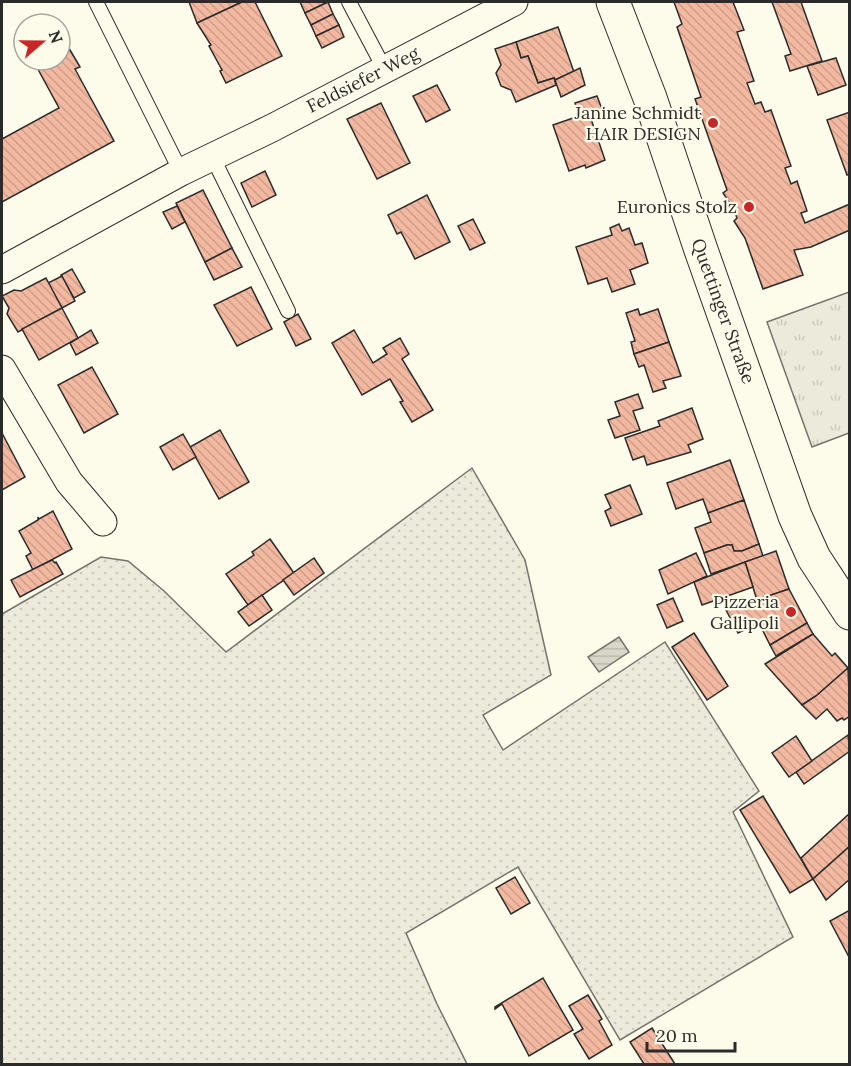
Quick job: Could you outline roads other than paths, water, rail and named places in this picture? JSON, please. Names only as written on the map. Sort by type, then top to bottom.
[{"type":"street","name":"Feldsiefer Weg","points":[[2,270],[181,172],[213,158],[514,2]]},
{"type":"street","name":"Quettinger Straße","points":[[613,2],[652,106],[795,516],[814,558],[849,613]]},
{"type":"street","points":[[2,369],[69,482],[103,522]]},
{"type":"lane","points":[[96,2],[181,172]]},
{"type":"lane","points":[[350,2],[385,70]]},
{"type":"lane","points":[[213,158],[288,311]]},
{"type":"place","name":"Janine Schmidt HAIR DESIGN","points":[[713,123]]},
{"type":"place","name":"Euronics Stolz","points":[[749,207]]},
{"type":"place","name":"Pizzeria Gallipoli","points":[[791,612]]}]
